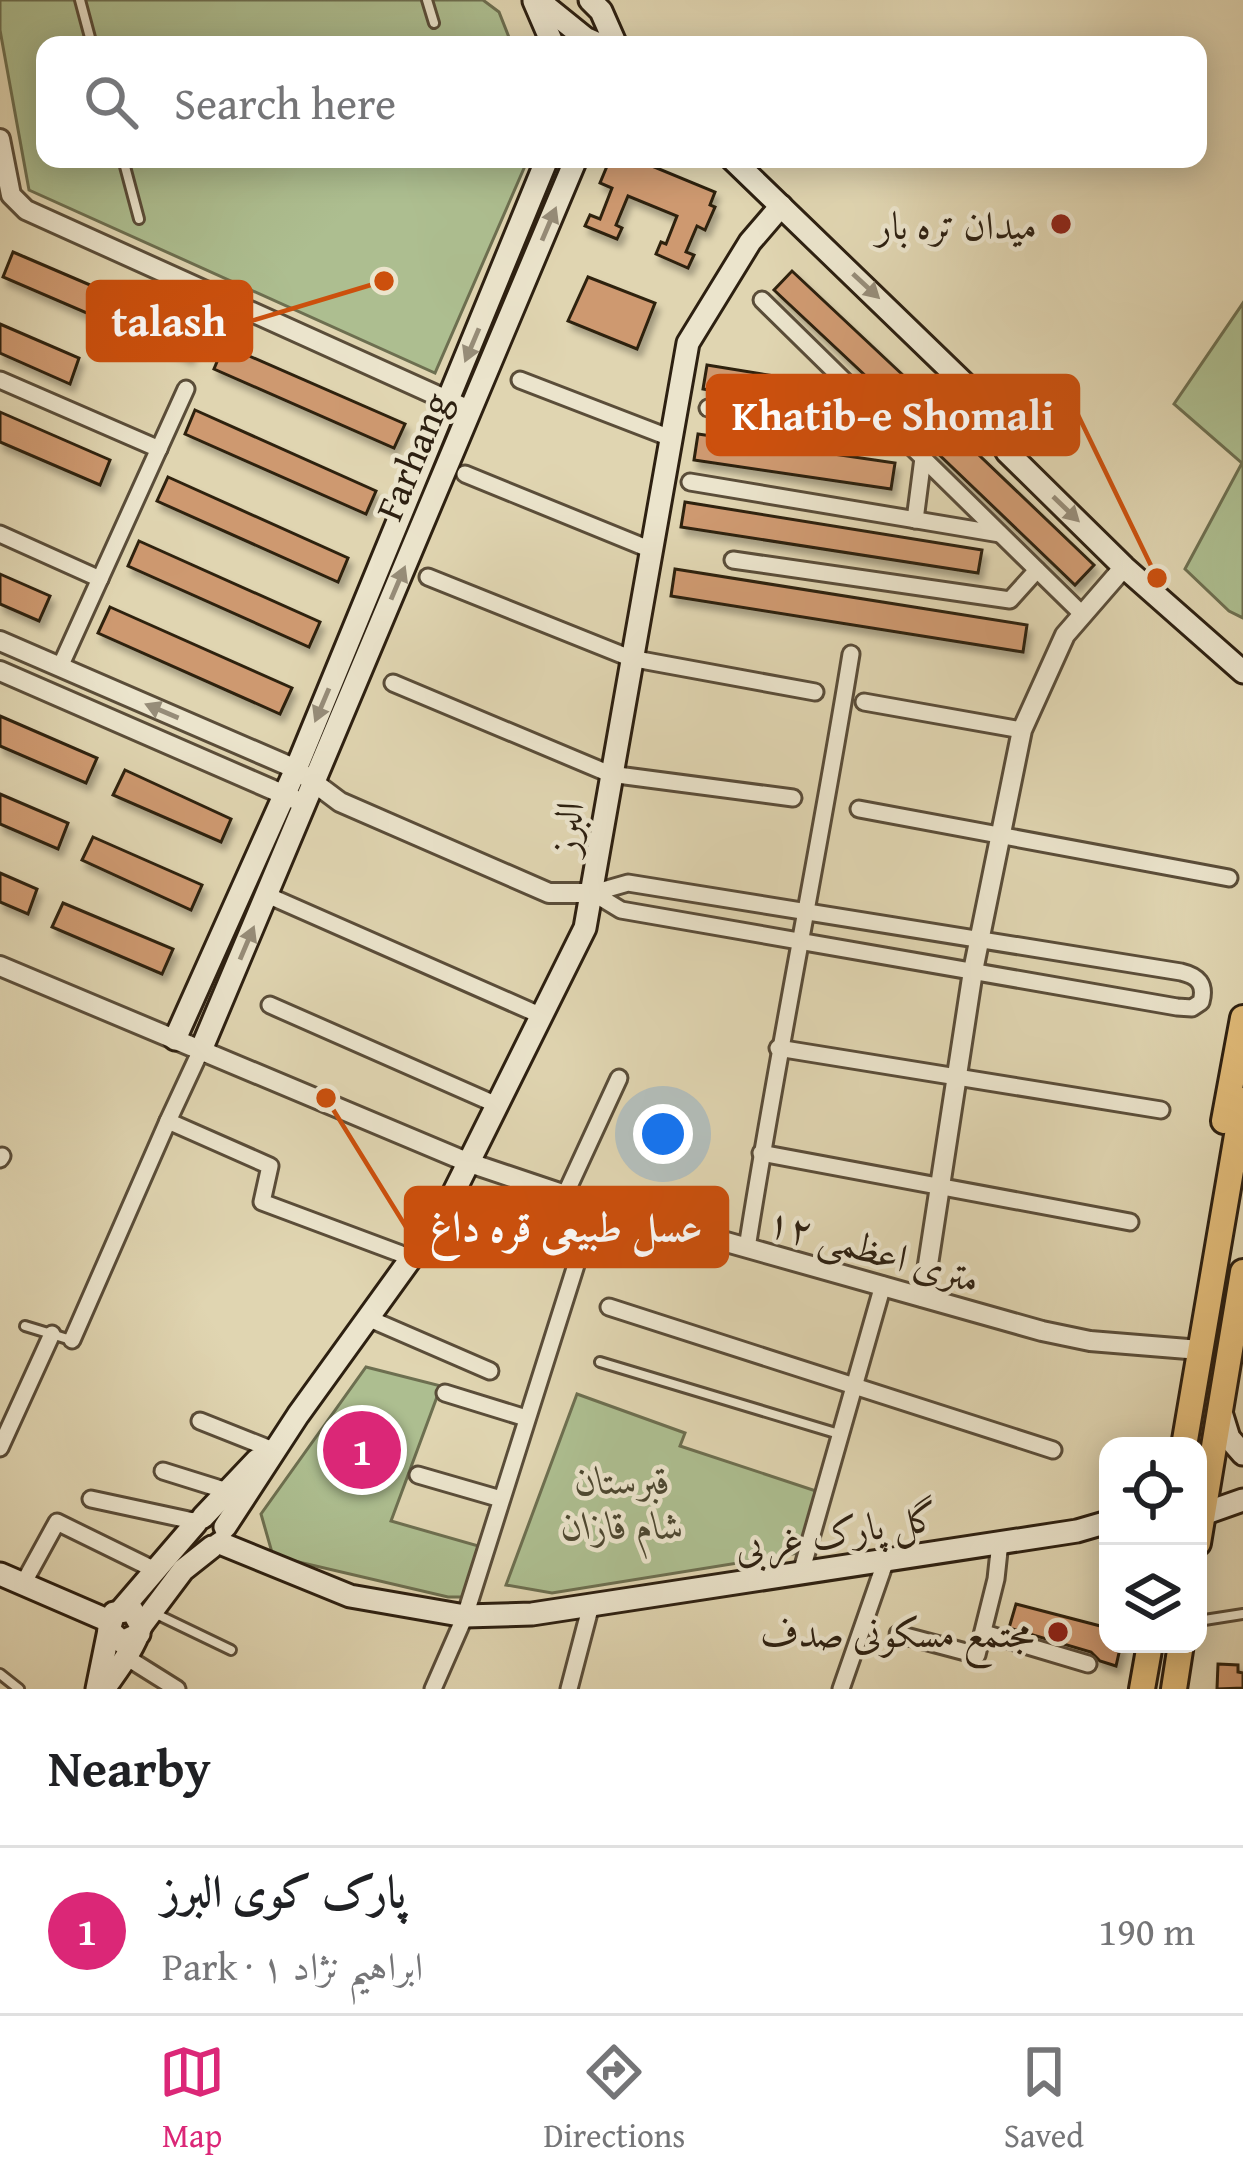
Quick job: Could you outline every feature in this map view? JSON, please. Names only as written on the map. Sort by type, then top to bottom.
[{"type":"highway","points":[[1229,1182],[1220,1140],[1243,1018]]},
{"type":"highway","points":[[1186,1437],[1243,1100]]},
{"type":"highway","points":[[1207,1489],[1243,1272]]},
{"type":"highway","points":[[1142,1689],[1148,1653]]},
{"type":"highway","points":[[1174,1689],[1180,1653]]},
{"type":"main road","points":[[536,0],[550,36]]},
{"type":"main road","points":[[536,0],[581,36]]},
{"type":"main road","points":[[590,0],[601,11],[612,36]]},
{"type":"main road","name":"Farhang","points":[[175,1039],[295,800],[316,782],[545,168]]},
{"type":"main road","name":"Farhang","points":[[201,1050],[267,895],[295,800],[296,769],[459,405],[572,168]]},
{"type":"main road","points":[[742,168],[970,389],[1007,452],[1124,567],[1243,672]]},
{"type":"main road","name":"البرز","points":[[101,1689],[183,1570],[220,1538],[298,1415],[443,1214],[585,928],[688,343],[750,242],[782,206]]},
{"type":"main road","points":[[1220,1409],[1229,1438],[1243,1454]]},
{"type":"main road","name":"البرز","points":[[114,1620],[298,1415]]},
{"type":"main road","points":[[1207,1513],[1243,1500]]},
{"type":"main road","name":"گل پارک غربی","points":[[199,1521],[220,1520],[220,1538],[255,1559],[350,1596],[465,1616],[532,1614],[1077,1531]]},
{"type":"main road","points":[[1077,1531],[1099,1525]]},
{"type":"main road","points":[[1077,1531],[1099,1535]]},
{"type":"main road","points":[[0,1574],[114,1620],[122,1642],[144,1624]]},
{"type":"main road","points":[[101,1689],[114,1620]]},
{"type":"street","points":[[0,140],[11,195],[26,210],[459,405]]},
{"type":"street","points":[[761,300],[1081,613]]},
{"type":"street","points":[[0,380],[159,449]]},
{"type":"street","points":[[520,380],[668,437]]},
{"type":"street","points":[[60,667],[186,389]]},
{"type":"street","points":[[708,408],[903,439]]},
{"type":"street","points":[[915,520],[922,458]]},
{"type":"street","points":[[465,474],[649,549]]},
{"type":"street","points":[[690,482],[1000,534]]},
{"type":"street","points":[[0,534],[100,578]]},
{"type":"street","points":[[734,560],[1010,600],[1037,570]]},
{"type":"street","points":[[923,1297],[973,971],[1022,730],[1043,679],[1081,613],[1124,567]]},
{"type":"street","points":[[428,577],[630,658],[815,692]]},
{"type":"street","points":[[0,641],[296,769],[340,802],[549,893],[593,893],[628,883],[806,910],[1181,972],[1202,982],[1204,993],[1192,1008],[1177,1007],[621,910],[593,893]]},
{"type":"street","points":[[746,1248],[851,654]]},
{"type":"street","points":[[0,671],[295,800],[340,802]]},
{"type":"street","points":[[393,683],[610,773],[793,798]]},
{"type":"street","points":[[864,702],[1022,730]]},
{"type":"street","points":[[859,809],[1229,878]]},
{"type":"street","points":[[267,895],[542,1016]]},
{"type":"street","name":"۱۲ متری اعظمی","points":[[0,966],[467,1162],[565,1195],[1090,1341],[1200,1350]]},
{"type":"street","points":[[270,1005],[496,1105]]},
{"type":"street","points":[[778,1048],[1161,1110]]},
{"type":"street","points":[[72,1340],[201,1050]]},
{"type":"street","points":[[565,1195],[619,1078]]},
{"type":"street","points":[[168,1121],[270,1166],[262,1202],[412,1258]]},
{"type":"street","points":[[761,1154],[1130,1222]]},
{"type":"street","points":[[433,1689],[465,1616],[595,1204]]},
{"type":"street","points":[[801,1573],[883,1286]]},
{"type":"street","points":[[609,1306],[1053,1450]]},
{"type":"street","points":[[370,1319],[490,1371]]},
{"type":"street","points":[[0,1448],[52,1334]]},
{"type":"street","points":[[446,1393],[526,1418]]},
{"type":"street","points":[[200,1421],[268,1448]]},
{"type":"street","points":[[163,1471],[227,1491]]},
{"type":"street","points":[[418,1475],[501,1499]]},
{"type":"street","points":[[92,1499],[199,1521]]},
{"type":"street","points":[[23,1584],[57,1522],[158,1571]]},
{"type":"street","points":[[898,1634],[977,1655],[996,1580],[1000,1542]]},
{"type":"street","points":[[841,1689],[886,1560]]},
{"type":"street","points":[[569,1689],[591,1605]]},
{"type":"street","points":[[984,1633],[1088,1664]]},
{"type":"street","points":[[126,1658],[176,1689]]},
{"type":"lane","points":[[80,0],[90,36]]},
{"type":"lane","points":[[427,0],[434,23]]},
{"type":"lane","points":[[125,168],[139,219]]},
{"type":"lane","points":[[25,1326],[72,1340]]},
{"type":"lane","points":[[599,1362],[840,1435]]},
{"type":"lane","points":[[1207,1620],[1243,1614]]},
{"type":"lane","points":[[144,1624],[230,1650]]},
{"type":"lane","points":[[0,1674],[19,1689]]},
{"type":"green space","points":[[0,0],[483,0],[499,12],[508,36],[36,36],[36,168],[524,168],[435,373],[29,190],[0,30]]},
{"type":"green space","points":[[1243,303],[1243,618],[1229,611],[1185,569],[1242,463],[1174,404]]},
{"type":"green space","points":[[366,1367],[441,1386],[391,1521],[482,1547],[470,1597],[448,1597],[273,1556],[261,1514]]},
{"type":"green space","name":"قبرستان شام قازان","points":[[577,1394],[685,1433],[680,1446],[816,1491],[799,1553],[552,1593],[506,1585]]},
{"type":"building","points":[[606,168],[657,168],[715,192],[710,205],[715,207],[705,230],[697,226],[686,252],[694,255],[688,268],[656,254],[661,242],[666,244],[677,216],[628,196],[616,225],[622,228],[617,239],[585,226],[590,215],[600,219],[612,188],[600,183]]},
{"type":"building","points":[[13,252],[200,332],[189,357],[3,277]]},
{"type":"building","points":[[792,271],[938,408],[934,412],[1094,565],[1075,585],[928,444],[933,439],[774,290]]},
{"type":"building","points":[[588,277],[655,303],[637,349],[568,321]]},
{"type":"building","points":[[0,324],[79,358],[70,384],[0,353]]},
{"type":"building","points":[[224,345],[405,424],[394,448],[214,369]]},
{"type":"building","points":[[707,365],[824,384],[820,408],[703,389]]},
{"type":"building","points":[[195,410],[376,491],[366,514],[185,434]]},
{"type":"building","points":[[0,412],[110,460],[100,485],[0,442]]},
{"type":"building","points":[[698,434],[895,463],[891,489],[694,460]]},
{"type":"building","points":[[168,477],[348,558],[338,582],[157,501]]},
{"type":"building","points":[[685,502],[982,550],[978,573],[681,527]]},
{"type":"building","points":[[139,541],[320,622],[309,647],[128,566]]},
{"type":"building","points":[[675,569],[1027,625],[1023,652],[671,596]]},
{"type":"building","points":[[0,574],[50,596],[39,621],[0,604]]},
{"type":"building","points":[[110,607],[292,688],[280,714],[98,633]]},
{"type":"building","points":[[0,716],[97,758],[86,783],[0,746]]},
{"type":"building","points":[[125,770],[231,819],[221,842],[113,795]]},
{"type":"building","points":[[0,794],[68,823],[58,849],[0,824]]},
{"type":"building","points":[[93,837],[202,885],[191,910],[82,860]]},
{"type":"building","points":[[0,873],[37,889],[28,914],[0,902]]},
{"type":"building","points":[[63,903],[173,949],[162,974],[52,927]]},
{"type":"building","name":"مجتمع مسکونی صدف","points":[[1016,1604],[1099,1626],[1099,1653],[1119,1653],[1116,1666],[1091,1652],[1009,1628]]},
{"type":"building","points":[[1218,1664],[1238,1665],[1243,1688],[1217,1689]]},
{"type":"place","name":"میدان تره بار","points":[[1061,224]]},
{"type":"place","name":"talash","points":[[384,281]]},
{"type":"place","name":"Khatib-e Shomali","points":[[1157,578]]},
{"type":"place","name":"عسل طبیعی قره داغ","points":[[326,1098]]},
{"type":"place","name":"پارک کوی البرز","points":[[362,1450]]},
{"type":"place","name":"مجتمع مسکونی صدف","points":[[1058,1632]]}]
